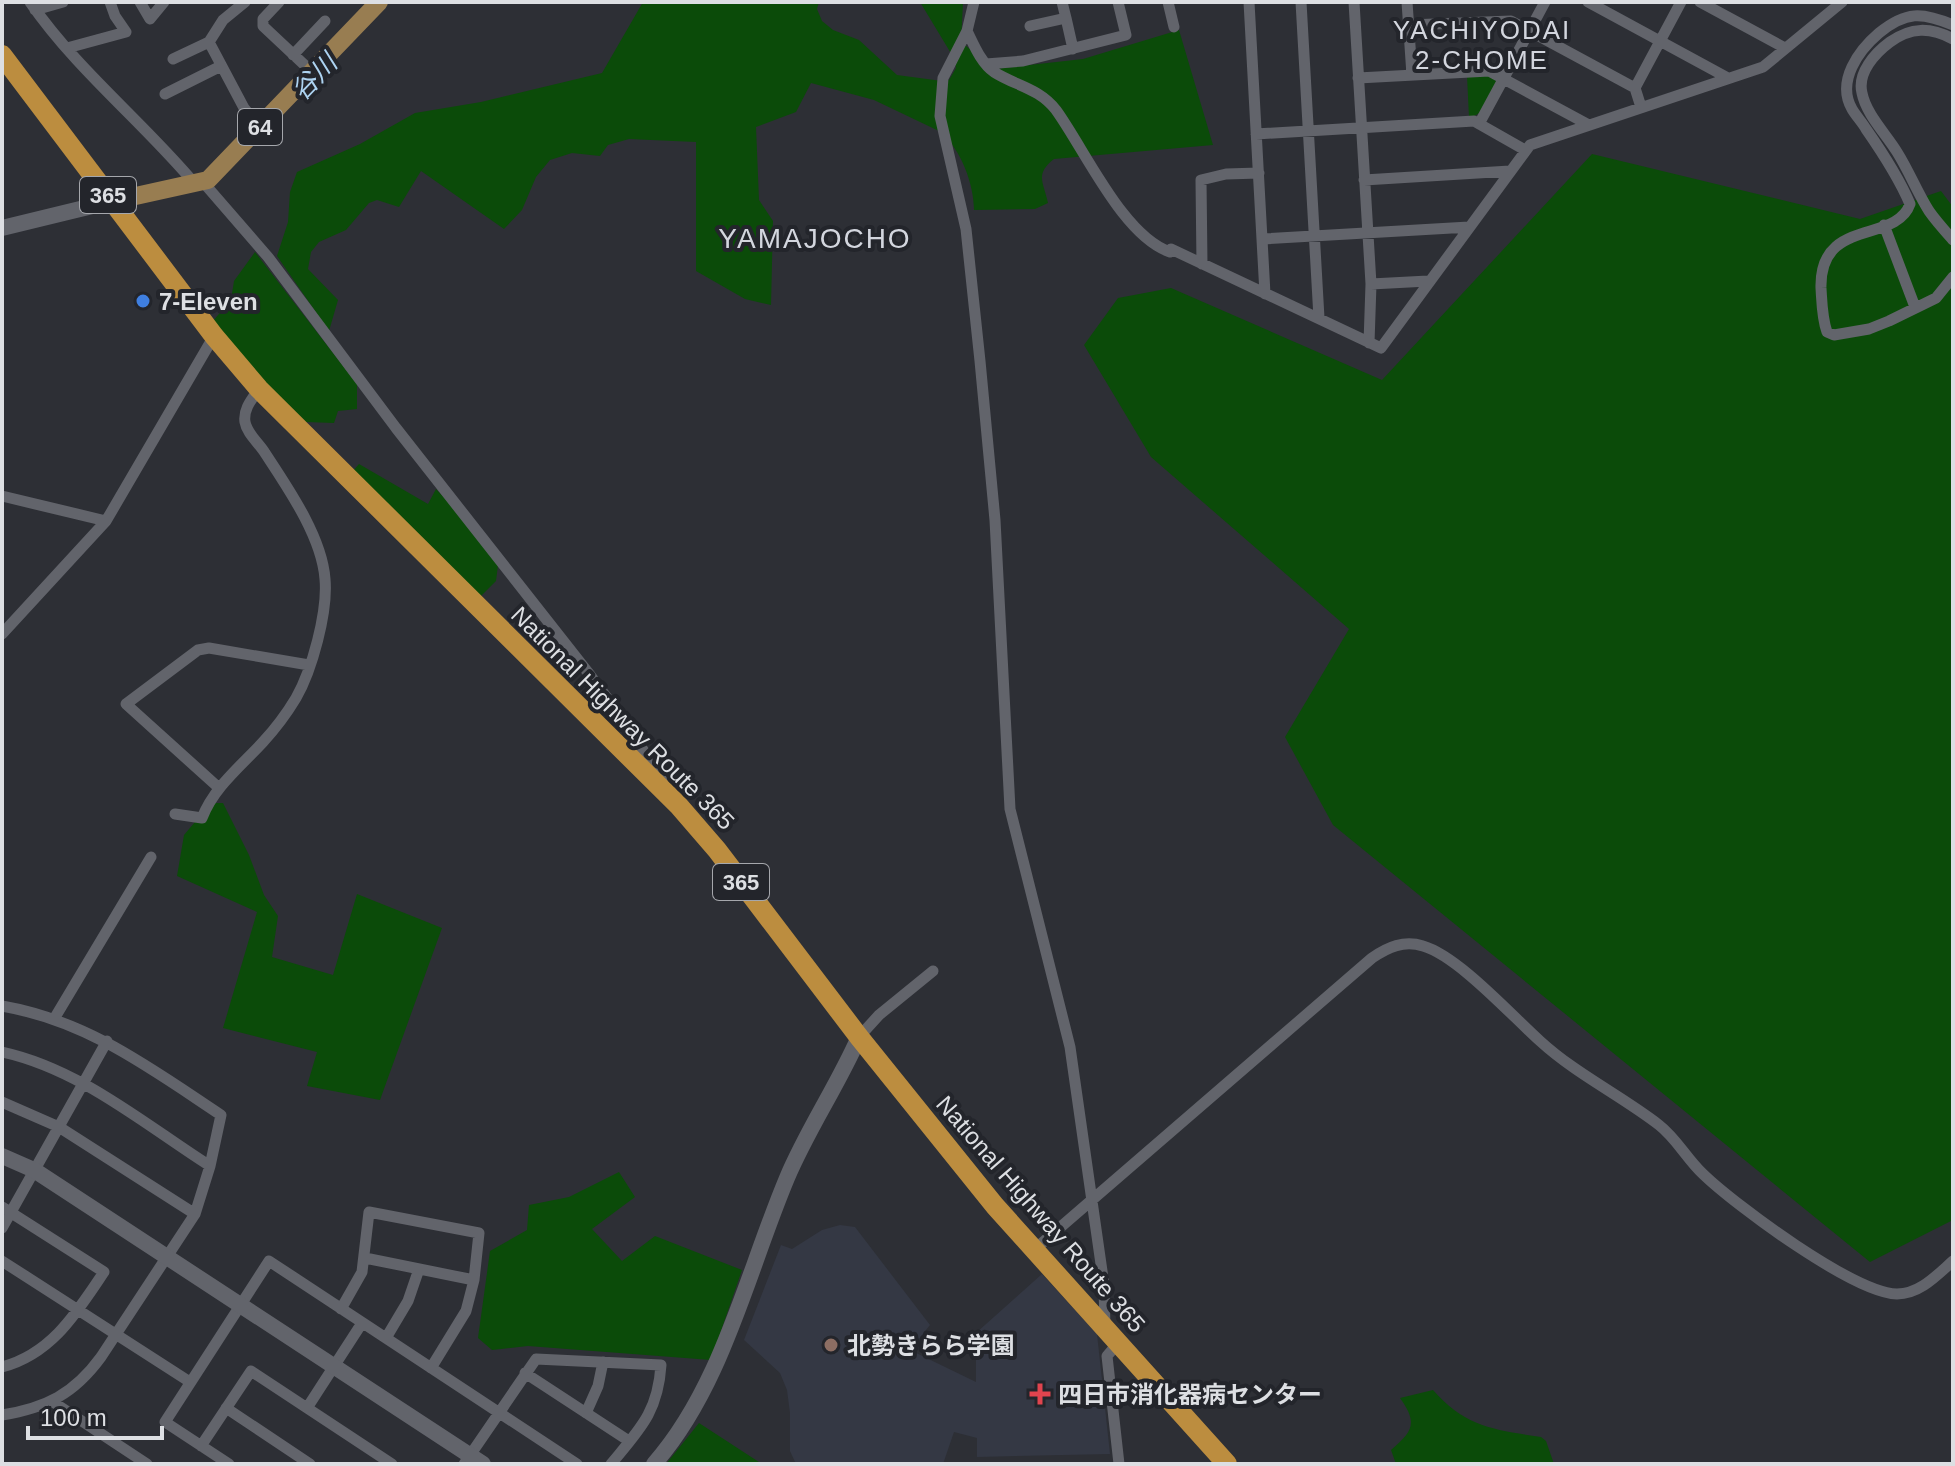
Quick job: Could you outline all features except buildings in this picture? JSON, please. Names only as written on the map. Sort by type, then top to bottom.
[{"type":"highway","name":"National Highway Route 365","points":[[2,55],[214,336],[259,389],[679,806],[717,850],[859,1037],[995,1206],[1227,1464]]},
{"type":"main road","name":"64","points":[[199,183],[208,180],[379,2]]},
{"type":"main road","points":[[113,201],[199,183]]},
{"type":"street","points":[[32,6],[63,2]]},
{"type":"street","points":[[67,48],[126,32],[110,2]]},
{"type":"street","points":[[140,2],[150,19],[164,2]]},
{"type":"street","points":[[173,59],[209,42],[223,20],[245,2]]},
{"type":"street","points":[[279,2],[263,19],[263,26],[312,72]]},
{"type":"street","points":[[974,2],[967,31],[943,78],[940,116],[966,229],[980,361],[995,520],[1010,809],[1070,1047],[1112,1336],[1107,1356],[1119,1464]]},
{"type":"street","points":[[1062,2],[1073,49]]},
{"type":"street","points":[[986,64],[1023,61],[1126,35],[1118,2]]},
{"type":"street","points":[[1168,2],[1174,27]]},
{"type":"street","points":[[1249,2],[1265,294]]},
{"type":"street","points":[[1301,2],[1319,318]]},
{"type":"street","points":[[1354,2],[1371,284],[1369,343]]},
{"type":"street","points":[[1407,2],[1412,75]]},
{"type":"street","points":[[1479,124],[1545,2]]},
{"type":"street","points":[[1588,2],[1728,78]]},
{"type":"street","points":[[1635,88],[1681,2]]},
{"type":"street","points":[[1700,2],[1785,48]]},
{"type":"street","points":[[967,31],[992,71],[1030,87],[1046,99],[1076,138],[1115,205],[1161,249],[1170,252],[1171,249],[1381,348],[1530,145],[1763,67],[1842,2]]},
{"type":"street","points":[[32,6],[89,75],[199,183],[268,257],[396,428],[626,723],[679,806]]},
{"type":"street","points":[[1953,25],[1921,15],[1894,21],[1865,46],[1849,74],[1846,91],[1851,108],[1910,204],[1907,212],[1842,242],[1827,255],[1821,281],[1827,332],[1834,335],[1869,329],[1942,293],[1953,277]]},
{"type":"street","points":[[1030,26],[1066,18]]},
{"type":"street","points":[[1409,25],[1506,20],[1635,88],[1641,107]]},
{"type":"street","points":[[293,55],[325,21]]},
{"type":"street","points":[[1953,39],[1926,30],[1902,33],[1876,54],[1867,66],[1861,84],[1861,93],[1870,112],[1898,153],[1930,212],[1953,240]]},
{"type":"street","points":[[209,42],[244,108],[260,127]]},
{"type":"street","points":[[165,94],[221,66]]},
{"type":"street","points":[[1358,78],[1489,71],[1589,125]]},
{"type":"street","points":[[1256,134],[1474,121],[1525,150]]},
{"type":"street","points":[[1364,180],[1510,171]]},
{"type":"street","points":[[1202,264],[1201,180],[1226,174],[1259,173]]},
{"type":"street","points":[[2,228],[113,201]]},
{"type":"street","points":[[1884,225],[1915,307]]},
{"type":"street","points":[[1263,239],[1469,227]]},
{"type":"street","points":[[1371,284],[1428,281]]},
{"type":"street","points":[[2,634],[106,521],[214,336]]},
{"type":"street","points":[[175,814],[202,818],[208,802],[219,788],[265,740],[295,700],[324,612],[325,581],[315,538],[264,451],[246,428],[244,418],[247,407],[259,389]]},
{"type":"street","points":[[2,496],[106,521]]},
{"type":"street","points":[[219,788],[126,704],[198,650],[209,648],[309,665]]},
{"type":"street","points":[[54,1019],[151,857]]},
{"type":"street","points":[[1034,1250],[1372,958],[1388,947],[1406,944],[1423,946],[1441,954],[1544,1045],[1600,1087],[1661,1126],[1703,1175],[1752,1214],[1849,1278],[1873,1289],[1896,1294],[1912,1292],[1953,1261]]},
{"type":"street","points":[[654,1464],[684,1427],[703,1394],[789,1173],[843,1074],[859,1037],[879,1015],[933,971]]},
{"type":"street","points":[[2,1006],[34,1012],[107,1041],[221,1115],[195,1214],[94,1367],[53,1402],[2,1415]]},
{"type":"street","points":[[2,1228],[7,1210],[34,1170],[107,1041]]},
{"type":"street","points":[[2,1052],[31,1060],[83,1083],[210,1166]]},
{"type":"street","points":[[2,1102],[59,1127],[195,1214]]},
{"type":"street","points":[[2,1156],[34,1170],[334,1366],[472,1461],[499,1413],[536,1359],[661,1365],[660,1386],[654,1406],[611,1464]]},
{"type":"street","points":[[2,1367],[40,1350],[64,1328],[104,1272],[7,1210]]},
{"type":"street","points":[[341,1309],[359,1278],[365,1258],[369,1212],[479,1233],[474,1280],[466,1311],[431,1368]]},
{"type":"street","points":[[365,1258],[474,1280]]},
{"type":"street","points":[[2,1261],[190,1382]]},
{"type":"street","points":[[229,1464],[165,1422],[269,1261],[577,1464]]},
{"type":"street","points":[[386,1338],[408,1301],[419,1269]]},
{"type":"street","points":[[307,1408],[362,1323]]},
{"type":"street","points":[[586,1413],[596,1392],[603,1362]]},
{"type":"street","points":[[201,1446],[251,1371],[392,1464]]},
{"type":"street","points":[[525,1373],[629,1441]]},
{"type":"street","points":[[53,1402],[147,1464]]},
{"type":"street","points":[[226,1408],[310,1464]]},
{"type":"shaded area","name":"北勢きらら学園","points":[[840,1225],[855,1227],[930,1325],[910,1350],[976,1382],[976,1333],[1042,1274],[1097,1334],[1110,1454],[977,1457],[977,1438],[954,1432],[943,1464],[796,1464],[790,1451],[787,1390],[780,1373],[744,1340],[781,1245],[792,1249],[822,1230]]},
{"type":"green space","points":[[643,2],[819,2],[817,9],[822,21],[833,30],[859,40],[897,75],[942,81],[949,80],[956,68],[952,55],[920,2],[963,2],[961,42],[995,69],[1083,59],[1179,30],[1213,145],[1054,159],[1042,174],[1048,203],[1035,209],[974,210],[972,189],[965,168],[955,148],[941,132],[874,100],[811,83],[796,112],[756,127],[759,200],[773,221],[771,305],[745,299],[696,271],[696,142],[629,139],[608,145],[600,156],[572,153],[550,160],[536,177],[522,210],[504,229],[421,171],[399,207],[377,200],[369,203],[346,230],[319,242],[311,252],[308,269],[338,300],[329,331],[277,256],[288,222],[290,192],[297,172],[360,144],[415,113],[481,102],[602,73]]},
{"type":"green space","points":[[1489,74],[1497,82],[1483,109],[1469,117],[1467,76]]},
{"type":"green space","points":[[1592,154],[1860,219],[1941,191],[1953,207],[1953,1220],[1870,1262],[1333,825],[1285,737],[1349,629],[1151,457],[1084,345],[1118,298],[1171,288],[1382,380]]},
{"type":"green space","points":[[255,252],[357,384],[357,409],[338,411],[334,423],[306,422],[255,373],[212,322],[231,300],[234,281]]},
{"type":"green space","points":[[359,464],[428,504],[436,489],[472,527],[498,565],[496,581],[479,598],[352,472]]},
{"type":"green space","points":[[211,803],[223,803],[249,855],[264,895],[278,916],[272,957],[333,975],[357,894],[442,928],[380,1100],[307,1086],[317,1052],[223,1028],[257,912],[177,876],[184,835]]},
{"type":"green space","points":[[619,1172],[635,1197],[592,1229],[622,1261],[655,1236],[742,1270],[711,1360],[528,1346],[492,1350],[478,1338],[490,1251],[527,1230],[529,1205],[569,1197]]},
{"type":"green space","points":[[1433,1390],[1457,1412],[1482,1425],[1541,1437],[1546,1441],[1554,1464],[1396,1464],[1391,1450],[1408,1432],[1411,1420],[1400,1398]]},
{"type":"green space","points":[[699,1423],[762,1464],[666,1464]]},
{"type":"place","name":"7-Eleven","points":[[143,301]]},
{"type":"place","name":"北勢きらら学園","points":[[831,1345]]},
{"type":"place","name":"四日市消化器病センター","points":[[1040,1394]]},
{"type":"district","name":"YACHIYODAI 2-CHOME","points":[[1482,45]]},
{"type":"district","name":"YAMAJOCHO","points":[[815,238]]},
{"type":"water label","name":"谷川","points":[[314,77]]}]
